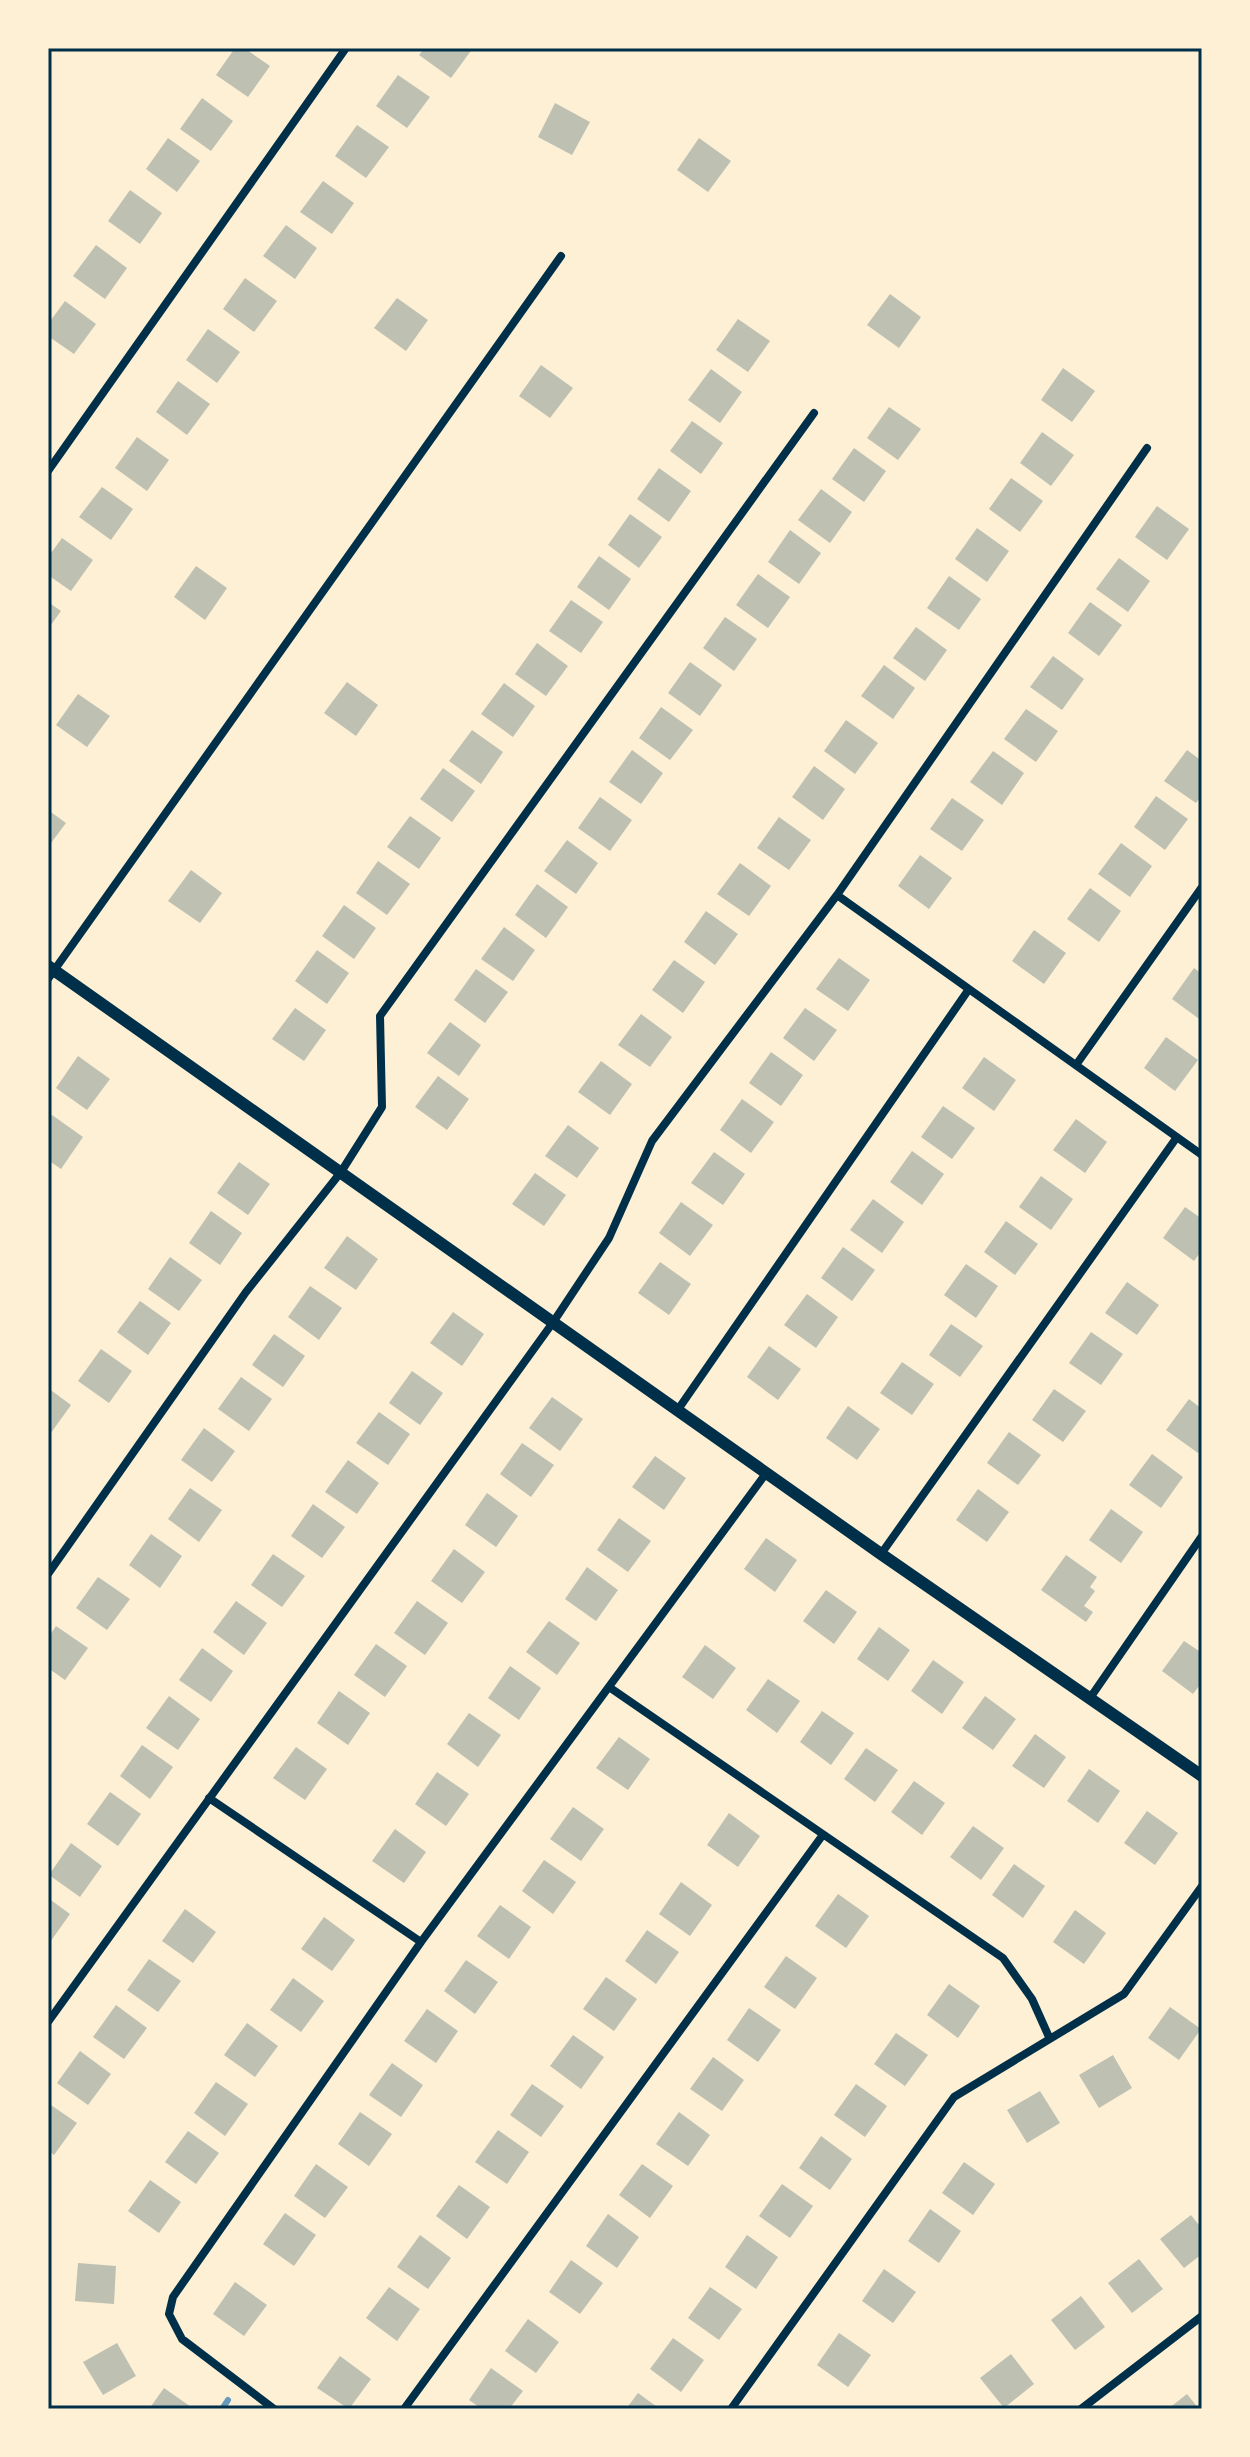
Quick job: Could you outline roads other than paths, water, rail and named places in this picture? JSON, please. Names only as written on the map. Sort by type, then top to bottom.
[{"type":"street","points":[[48,471],[346,48]]},
{"type":"street","points":[[561,256],[50,972],[341,1172],[677,1411],[1202,1776]]},
{"type":"street","points":[[48,1574],[246,1292],[341,1172],[382,1107],[380,1016],[814,413]]},
{"type":"street","points":[[48,2022],[554,1321],[609,1238],[652,1141],[837,895],[1147,448]]},
{"type":"street","points":[[1076,1065],[1202,887]]},
{"type":"street","points":[[837,895],[1202,1155]]},
{"type":"street","points":[[677,1411],[969,989]]},
{"type":"street","points":[[881,1554],[1177,1137]]},
{"type":"street","points":[[274,2409],[182,2339],[169,2314],[182,2279],[421,1942],[767,1472]]},
{"type":"street","points":[[1090,1698],[1202,1536]]},
{"type":"street","points":[[609,1687],[1003,1958],[1032,1999],[1049,2037]]},
{"type":"street","points":[[209,1798],[421,1942]]},
{"type":"street","points":[[404,2409],[822,1836]]},
{"type":"street","points":[[731,2409],[954,2097],[1124,1994],[1202,1886]]},
{"type":"street","points":[[1081,2409],[1202,2316]]},
{"type":"waterway","points":[[222,2409],[228,2400]]}]
